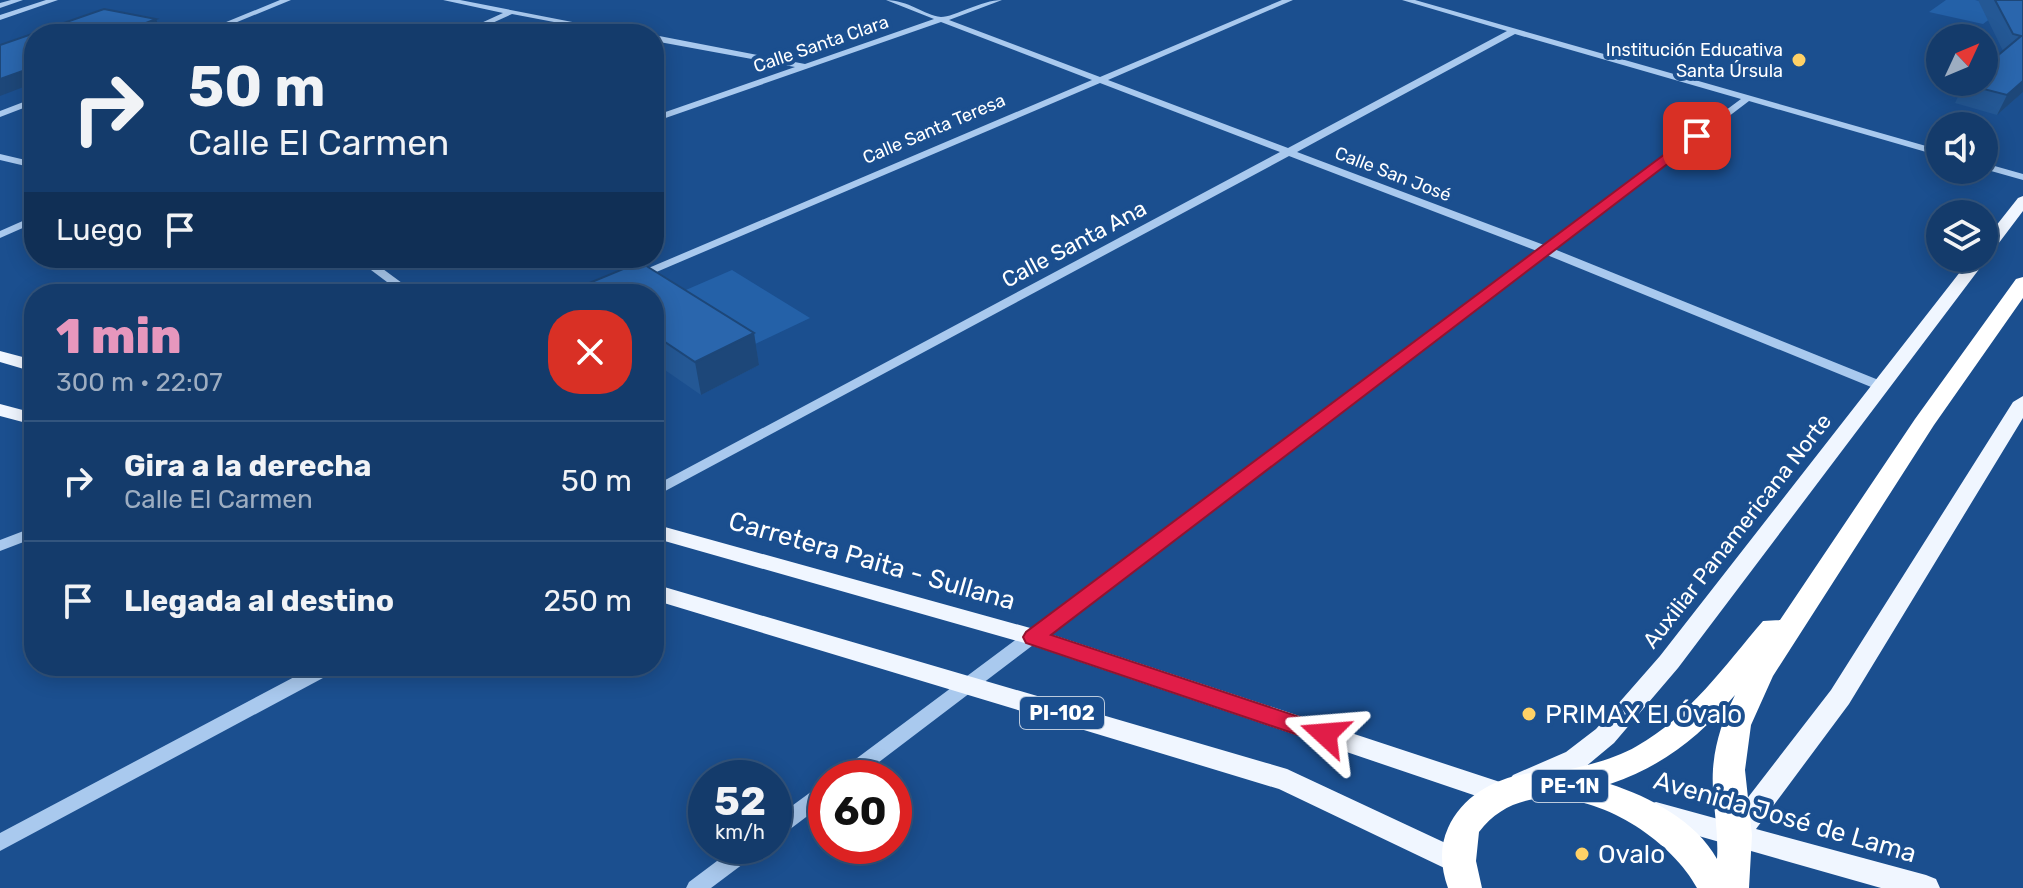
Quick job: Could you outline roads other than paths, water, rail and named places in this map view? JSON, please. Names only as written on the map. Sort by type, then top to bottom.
[{"type":"highway","name":"PE-1N","points":[[1732,888],[1735,835],[1729,770],[1736,725],[1760,672],[1923,424],[2023,283]]},
{"type":"highway","name":"PE-1N","points":[[1462,876],[1458,848],[1465,825],[1480,806],[1529,787],[1627,765],[1659,749],[1710,702],[1837,553]]},
{"type":"highway","name":"PE-1N","points":[[1529,787],[1594,791],[1627,804],[1660,824],[1693,851],[1703,863],[1715,888]]},
{"type":"main road","points":[[1998,234],[2023,201]]},
{"type":"main road","name":"Auxiliar Panamericana Norte","points":[[1529,787],[1575,760],[1605,736],[1669,662],[1968,272]]},
{"type":"main road","points":[[0,356],[24,363]]},
{"type":"main road","points":[[1735,835],[1840,697],[2023,402]]},
{"type":"main road","points":[[0,410],[24,416]]},
{"type":"main road","name":"Carretera Paita - Sullana","points":[[664,534],[1033,637],[1529,787]]},
{"type":"main road","name":"PI-102","points":[[664,595],[1287,780],[1462,876]]},
{"type":"main road","name":"Avenida José de Lama","points":[[1627,804],[1926,888]]},
{"type":"street","points":[[0,6],[19,0]]},
{"type":"street","points":[[0,18],[54,0]]},
{"type":"street","points":[[226,24],[287,0]]},
{"type":"street","points":[[447,0],[576,24]]},
{"type":"street","name":"Calle San José","points":[[890,0],[945,18],[1546,250],[1881,386]]},
{"type":"street","name":"Calle Santa Clara","points":[[664,116],[998,0]]},
{"type":"street","name":"Calle Santa Teresa","points":[[664,265],[1289,0]]},
{"type":"street","points":[[1406,0],[1926,149]]},
{"type":"street","points":[[484,24],[511,12]]},
{"type":"street","name":"Calle Santa Ana","points":[[664,487],[1514,31]]},
{"type":"street","points":[[664,40],[806,66]]},
{"type":"street","points":[[868,760],[1748,98]]},
{"type":"street","points":[[0,114],[24,105]]},
{"type":"street","points":[[0,157],[24,163]]},
{"type":"street","points":[[1998,170],[2023,177]]},
{"type":"street","points":[[0,235],[24,224]]},
{"type":"street","points":[[375,268],[397,284]]},
{"type":"street","name":"Calle Santa Teresa","points":[[624,282],[657,268]]},
{"type":"street","points":[[0,546],[24,536]]},
{"type":"street","points":[[0,843],[311,676]]},
{"type":"street","points":[[696,888],[728,864]]},
{"type":"place","name":"Institución Educativa Santa Úrsula","points":[[1799,60]]},
{"type":"place","name":"PRIMAX El Óvalo","points":[[1529,714]]},
{"type":"place","name":"Ovalo","points":[[1582,854]]}]
